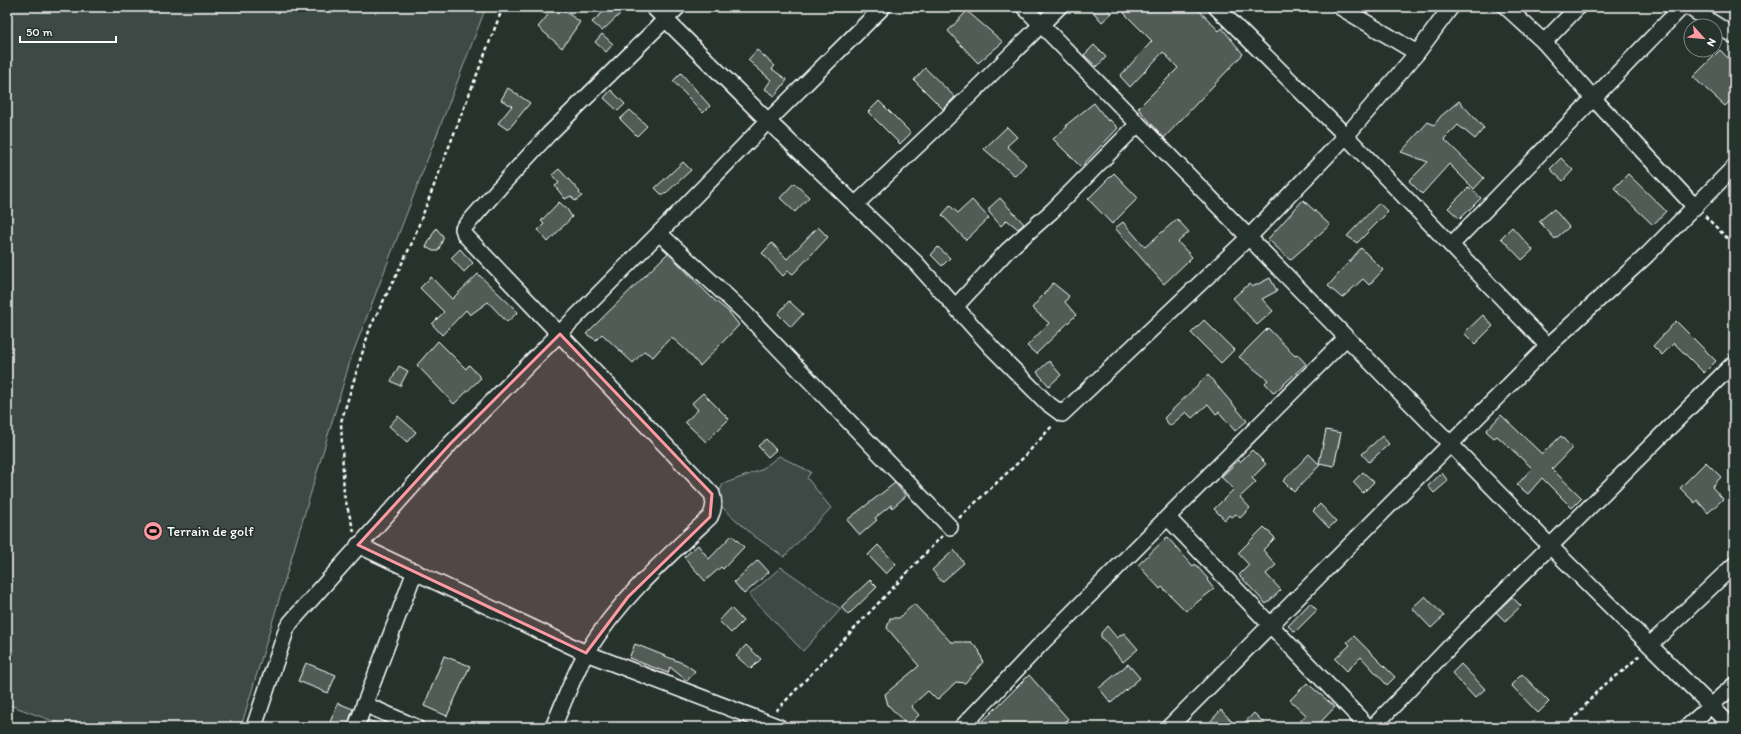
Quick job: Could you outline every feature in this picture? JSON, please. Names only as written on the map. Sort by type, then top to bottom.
[{"type":"street","points":[[653,7],[768,121],[916,263],[993,349],[1047,402],[1062,414],[1248,238],[1346,136],[1417,54],[1451,7]]},
{"type":"street","points":[[553,727],[586,653],[613,614],[628,597],[710,517],[714,506],[714,500],[712,494],[465,235],[463,229],[549,134],[678,7]]},
{"type":"street","points":[[254,727],[286,628],[451,443],[660,234],[768,121],[883,7]]},
{"type":"street","points":[[1024,7],[1550,546],[1732,727]]},
{"type":"street","points":[[855,205],[951,114],[1059,7]]},
{"type":"street","points":[[1216,7],[1346,136],[1548,346]]},
{"type":"street","points":[[1340,7],[1417,54]]},
{"type":"street","points":[[1506,7],[1544,42],[1593,98],[1695,206]]},
{"type":"street","points":[[1544,42],[1578,7]]},
{"type":"street","points":[[1451,244],[1682,7]]},
{"type":"street","points":[[1688,7],[1734,36]]},
{"type":"street","points":[[956,306],[1007,251],[1052,211],[1138,124]]},
{"type":"street","points":[[1169,727],[1548,346],[1646,255],[1734,167]]},
{"type":"street","points":[[660,234],[744,312],[950,527]]},
{"type":"street","points":[[962,727],[1038,647],[1346,338]]},
{"type":"street","points":[[1373,727],[1550,546],[1734,363]]},
{"type":"street","points":[[1168,518],[1368,727]]},
{"type":"street","points":[[358,546],[415,571],[586,653],[769,725]]},
{"type":"street","points":[[1650,645],[1734,565]]},
{"type":"street","points":[[356,727],[415,571]]},
{"type":"street","points":[[1687,727],[1734,685]]},
{"type":"street","points":[[364,704],[416,727]]},
{"type":"path","points":[[358,546],[344,495],[341,422],[370,328],[411,245],[503,7]]},
{"type":"path","points":[[1695,206],[1734,245]]},
{"type":"path","points":[[769,725],[950,527],[1023,458],[1062,414]]},
{"type":"path","points":[[1567,727],[1599,689],[1623,671],[1650,645]]},
{"type":"highlighted area","points":[[560,334],[712,494],[710,517],[628,597],[586,653],[358,545],[451,443]]},
{"type":"shaded area","name":"Terrain de golf","points":[[7,7],[486,7],[351,358],[241,727],[69,727],[7,704]]},
{"type":"shaded area","points":[[779,456],[811,472],[807,478],[831,508],[784,557],[754,536],[715,501],[723,484],[761,470]]},
{"type":"shaded area","points":[[781,567],[841,609],[803,651],[749,595]]},
{"type":"building","points":[[529,7],[559,7],[580,22],[562,48],[538,27],[548,15]]},
{"type":"building","points":[[609,7],[616,7],[621,13],[602,31],[592,22]]},
{"type":"building","points":[[1089,7],[1106,7],[1112,13],[1102,22]]},
{"type":"building","points":[[1130,7],[1196,7],[1219,31],[1222,28],[1243,54],[1164,138],[1138,108],[1178,68],[1163,52],[1130,87],[1120,76],[1152,41],[1124,13]]},
{"type":"building","points":[[967,11],[1003,42],[978,63],[948,31]]},
{"type":"building","points":[[602,34],[613,44],[606,52],[595,42]]},
{"type":"building","points":[[1094,45],[1106,57],[1097,67],[1084,55]]},
{"type":"building","points":[[757,50],[775,66],[772,69],[787,80],[775,96],[765,89],[771,80],[748,60]]},
{"type":"building","points":[[1723,53],[1734,64],[1734,97],[1725,106],[1693,77],[1712,58],[1723,58]]},
{"type":"building","points":[[925,68],[955,97],[943,109],[914,80]]},
{"type":"building","points":[[681,73],[710,106],[703,113],[673,81]]},
{"type":"building","points":[[508,88],[530,103],[508,130],[498,123],[512,106],[501,100]]},
{"type":"building","points":[[611,90],[625,104],[618,111],[604,98]]},
{"type":"building","points":[[879,101],[911,133],[900,144],[868,112]]},
{"type":"building","points":[[1459,101],[1484,128],[1475,139],[1458,125],[1444,139],[1484,178],[1474,189],[1449,164],[1422,194],[1409,181],[1428,162],[1401,152],[1428,122],[1434,125],[1441,116]]},
{"type":"building","points":[[1094,103],[1108,121],[1109,119],[1118,128],[1081,167],[1053,139],[1067,127],[1066,125]]},
{"type":"building","points":[[630,110],[647,126],[637,136],[620,119]]},
{"type":"building","points":[[1007,127],[1017,137],[1007,146],[1026,164],[1015,176],[984,149]]},
{"type":"building","points":[[1561,158],[1573,170],[1563,181],[1550,169]]},
{"type":"building","points":[[683,162],[691,170],[665,194],[661,194],[655,188]]},
{"type":"building","points":[[559,169],[582,196],[575,201],[571,196],[565,199],[555,186],[559,183],[552,175]]},
{"type":"building","points":[[1114,173],[1138,198],[1112,224],[1088,199]]},
{"type":"building","points":[[1628,174],[1666,211],[1653,225],[1614,188]]},
{"type":"building","points":[[794,183],[809,197],[795,212],[780,198]]},
{"type":"building","points":[[1469,187],[1481,198],[1460,219],[1448,208]]},
{"type":"building","points":[[1000,198],[1024,224],[1018,229],[1007,220],[1001,226],[989,212],[989,208]]},
{"type":"building","points":[[972,200],[989,218],[966,240],[942,215],[950,206],[958,213]]},
{"type":"building","points":[[1303,200],[1330,225],[1290,260],[1268,239]]},
{"type":"building","points":[[559,202],[567,209],[572,217],[548,242],[538,230],[544,224],[541,221]]},
{"type":"building","points":[[1379,203],[1388,212],[1357,243],[1347,236]]},
{"type":"building","points":[[1554,209],[1569,227],[1555,239],[1539,221]]},
{"type":"building","points":[[1177,219],[1189,232],[1178,242],[1192,257],[1164,284],[1115,228],[1123,222],[1145,247]]},
{"type":"building","points":[[818,227],[828,237],[793,274],[788,271],[783,276],[762,253],[772,243],[787,259]]},
{"type":"building","points":[[1512,227],[1533,250],[1522,260],[1501,238]]},
{"type":"building","points":[[436,228],[443,236],[443,239],[438,251],[433,251],[426,247]]},
{"type":"building","points":[[938,247],[950,258],[942,266],[931,255]]},
{"type":"building","points":[[1361,248],[1383,270],[1369,285],[1363,279],[1342,298],[1328,286]]},
{"type":"building","points":[[460,249],[473,263],[464,272],[451,258]]},
{"type":"building","points":[[668,253],[712,298],[729,312],[739,325],[700,366],[686,350],[671,337],[653,357],[644,351],[633,363],[602,334],[596,340],[586,334]]},
{"type":"building","points":[[478,274],[518,312],[507,322],[488,302],[470,315],[466,310],[442,335],[432,324],[444,312],[420,288],[431,277],[452,299]]},
{"type":"building","points":[[1270,278],[1277,291],[1262,299],[1273,311],[1257,325],[1233,298],[1249,284],[1252,287]]},
{"type":"building","points":[[1053,283],[1069,296],[1065,302],[1076,315],[1036,354],[1027,346],[1049,323],[1032,308]]},
{"type":"building","points":[[789,301],[803,314],[791,327],[778,314]]},
{"type":"building","points":[[1483,315],[1493,326],[1475,344],[1464,333]]},
{"type":"building","points":[[1204,320],[1234,350],[1221,363],[1191,333]]},
{"type":"building","points":[[1676,321],[1716,361],[1704,373],[1674,343],[1662,355],[1653,346]]},
{"type":"building","points":[[1268,328],[1295,356],[1297,354],[1306,364],[1274,393],[1265,383],[1268,380],[1239,357]]},
{"type":"building","points":[[438,341],[466,369],[469,365],[481,378],[454,404],[417,365]]},
{"type":"building","points":[[1049,361],[1061,375],[1049,386],[1037,372]]},
{"type":"building","points":[[399,366],[408,371],[400,386],[391,381]]},
{"type":"building","points":[[1208,375],[1247,421],[1235,431],[1219,412],[1216,414],[1208,404],[1192,418],[1186,412],[1170,426],[1164,418]]},
{"type":"building","points":[[703,393],[729,419],[706,442],[685,422],[698,410],[692,403]]},
{"type":"building","points":[[1501,415],[1542,454],[1561,436],[1572,448],[1552,469],[1582,498],[1572,508],[1542,478],[1528,494],[1517,485],[1532,468],[1497,436],[1494,438],[1486,431]]},
{"type":"building","points":[[398,416],[416,432],[407,442],[389,426]]},
{"type":"building","points":[[1326,430],[1341,433],[1334,466],[1319,463]]},
{"type":"building","points":[[1382,436],[1389,444],[1369,462],[1362,454]]},
{"type":"building","points":[[766,439],[776,450],[768,457],[758,446]]},
{"type":"building","points":[[1252,450],[1266,464],[1252,478],[1256,482],[1240,497],[1250,508],[1240,518],[1236,514],[1232,517],[1229,515],[1225,520],[1214,509],[1234,489],[1221,477]]},
{"type":"building","points":[[1309,454],[1320,465],[1294,492],[1283,481]]},
{"type":"building","points":[[1706,462],[1721,477],[1712,487],[1723,499],[1708,513],[1697,500],[1695,503],[1680,488]]},
{"type":"building","points":[[1363,472],[1374,482],[1363,493],[1353,482]]},
{"type":"building","points":[[1442,473],[1448,481],[1434,493],[1428,486]]},
{"type":"building","points":[[895,483],[906,496],[892,508],[891,505],[875,518],[877,520],[860,535],[847,520]]},
{"type":"building","points":[[1320,504],[1336,521],[1329,528],[1313,511]]},
{"type":"building","points":[[1264,527],[1275,538],[1263,550],[1276,565],[1266,574],[1281,590],[1266,604],[1239,575],[1249,565],[1238,553]]},
{"type":"building","points":[[732,535],[744,547],[723,569],[721,567],[705,581],[684,557],[698,545],[709,559]]},
{"type":"building","points":[[1167,537],[1193,566],[1195,564],[1208,579],[1207,580],[1214,589],[1186,611],[1162,587],[1160,589],[1138,565]]},
{"type":"building","points":[[878,545],[896,564],[886,574],[868,555]]},
{"type":"building","points":[[954,550],[964,563],[942,582],[932,570]]},
{"type":"building","points":[[758,560],[769,572],[744,594],[734,582]]},
{"type":"building","points":[[870,580],[877,587],[848,615],[841,607]]},
{"type":"building","points":[[1425,596],[1444,616],[1431,628],[1412,608]]},
{"type":"building","points":[[1512,597],[1521,606],[1505,621],[1496,612]]},
{"type":"building","points":[[1310,603],[1317,610],[1295,632],[1288,626]]},
{"type":"building","points":[[914,604],[951,642],[971,642],[979,650],[983,662],[965,683],[956,682],[937,700],[928,691],[911,706],[919,715],[908,726],[888,705],[885,694],[919,666],[887,628],[890,618],[899,618]]},
{"type":"building","points":[[731,608],[743,621],[731,633],[719,621]]},
{"type":"building","points":[[1107,626],[1117,638],[1124,633],[1138,649],[1123,662],[1101,637],[1101,633]]},
{"type":"building","points":[[1354,636],[1395,677],[1387,685],[1361,657],[1347,671],[1335,659],[1350,645],[1347,642]]},
{"type":"building","points":[[635,644],[685,664],[695,671],[687,681],[670,667],[668,673],[629,658]]},
{"type":"building","points":[[746,645],[761,659],[751,669],[736,656]]},
{"type":"building","points":[[444,656],[470,666],[447,716],[424,706]]},
{"type":"building","points":[[306,663],[336,675],[328,693],[298,681]]},
{"type":"building","points":[[1128,664],[1140,678],[1111,703],[1099,688]]},
{"type":"building","points":[[1461,664],[1485,689],[1475,698],[1452,673]]},
{"type":"building","points":[[1522,674],[1549,702],[1538,713],[1511,685]]},
{"type":"building","points":[[1029,675],[1068,719],[1060,727],[977,727]]},
{"type":"building","points":[[1307,683],[1335,707],[1316,727],[1295,727],[1306,715],[1290,700]]},
{"type":"building","points":[[338,703],[353,709],[347,727],[328,727]]},
{"type":"building","points":[[1221,710],[1237,727],[1205,727]]},
{"type":"building","points":[[1254,713],[1268,727],[1240,727]]},
{"type":"building","points":[[368,720],[383,726],[383,727],[366,727]]},
{"type":"place","name":"Terrain de golf","points":[[153,531]]}]
